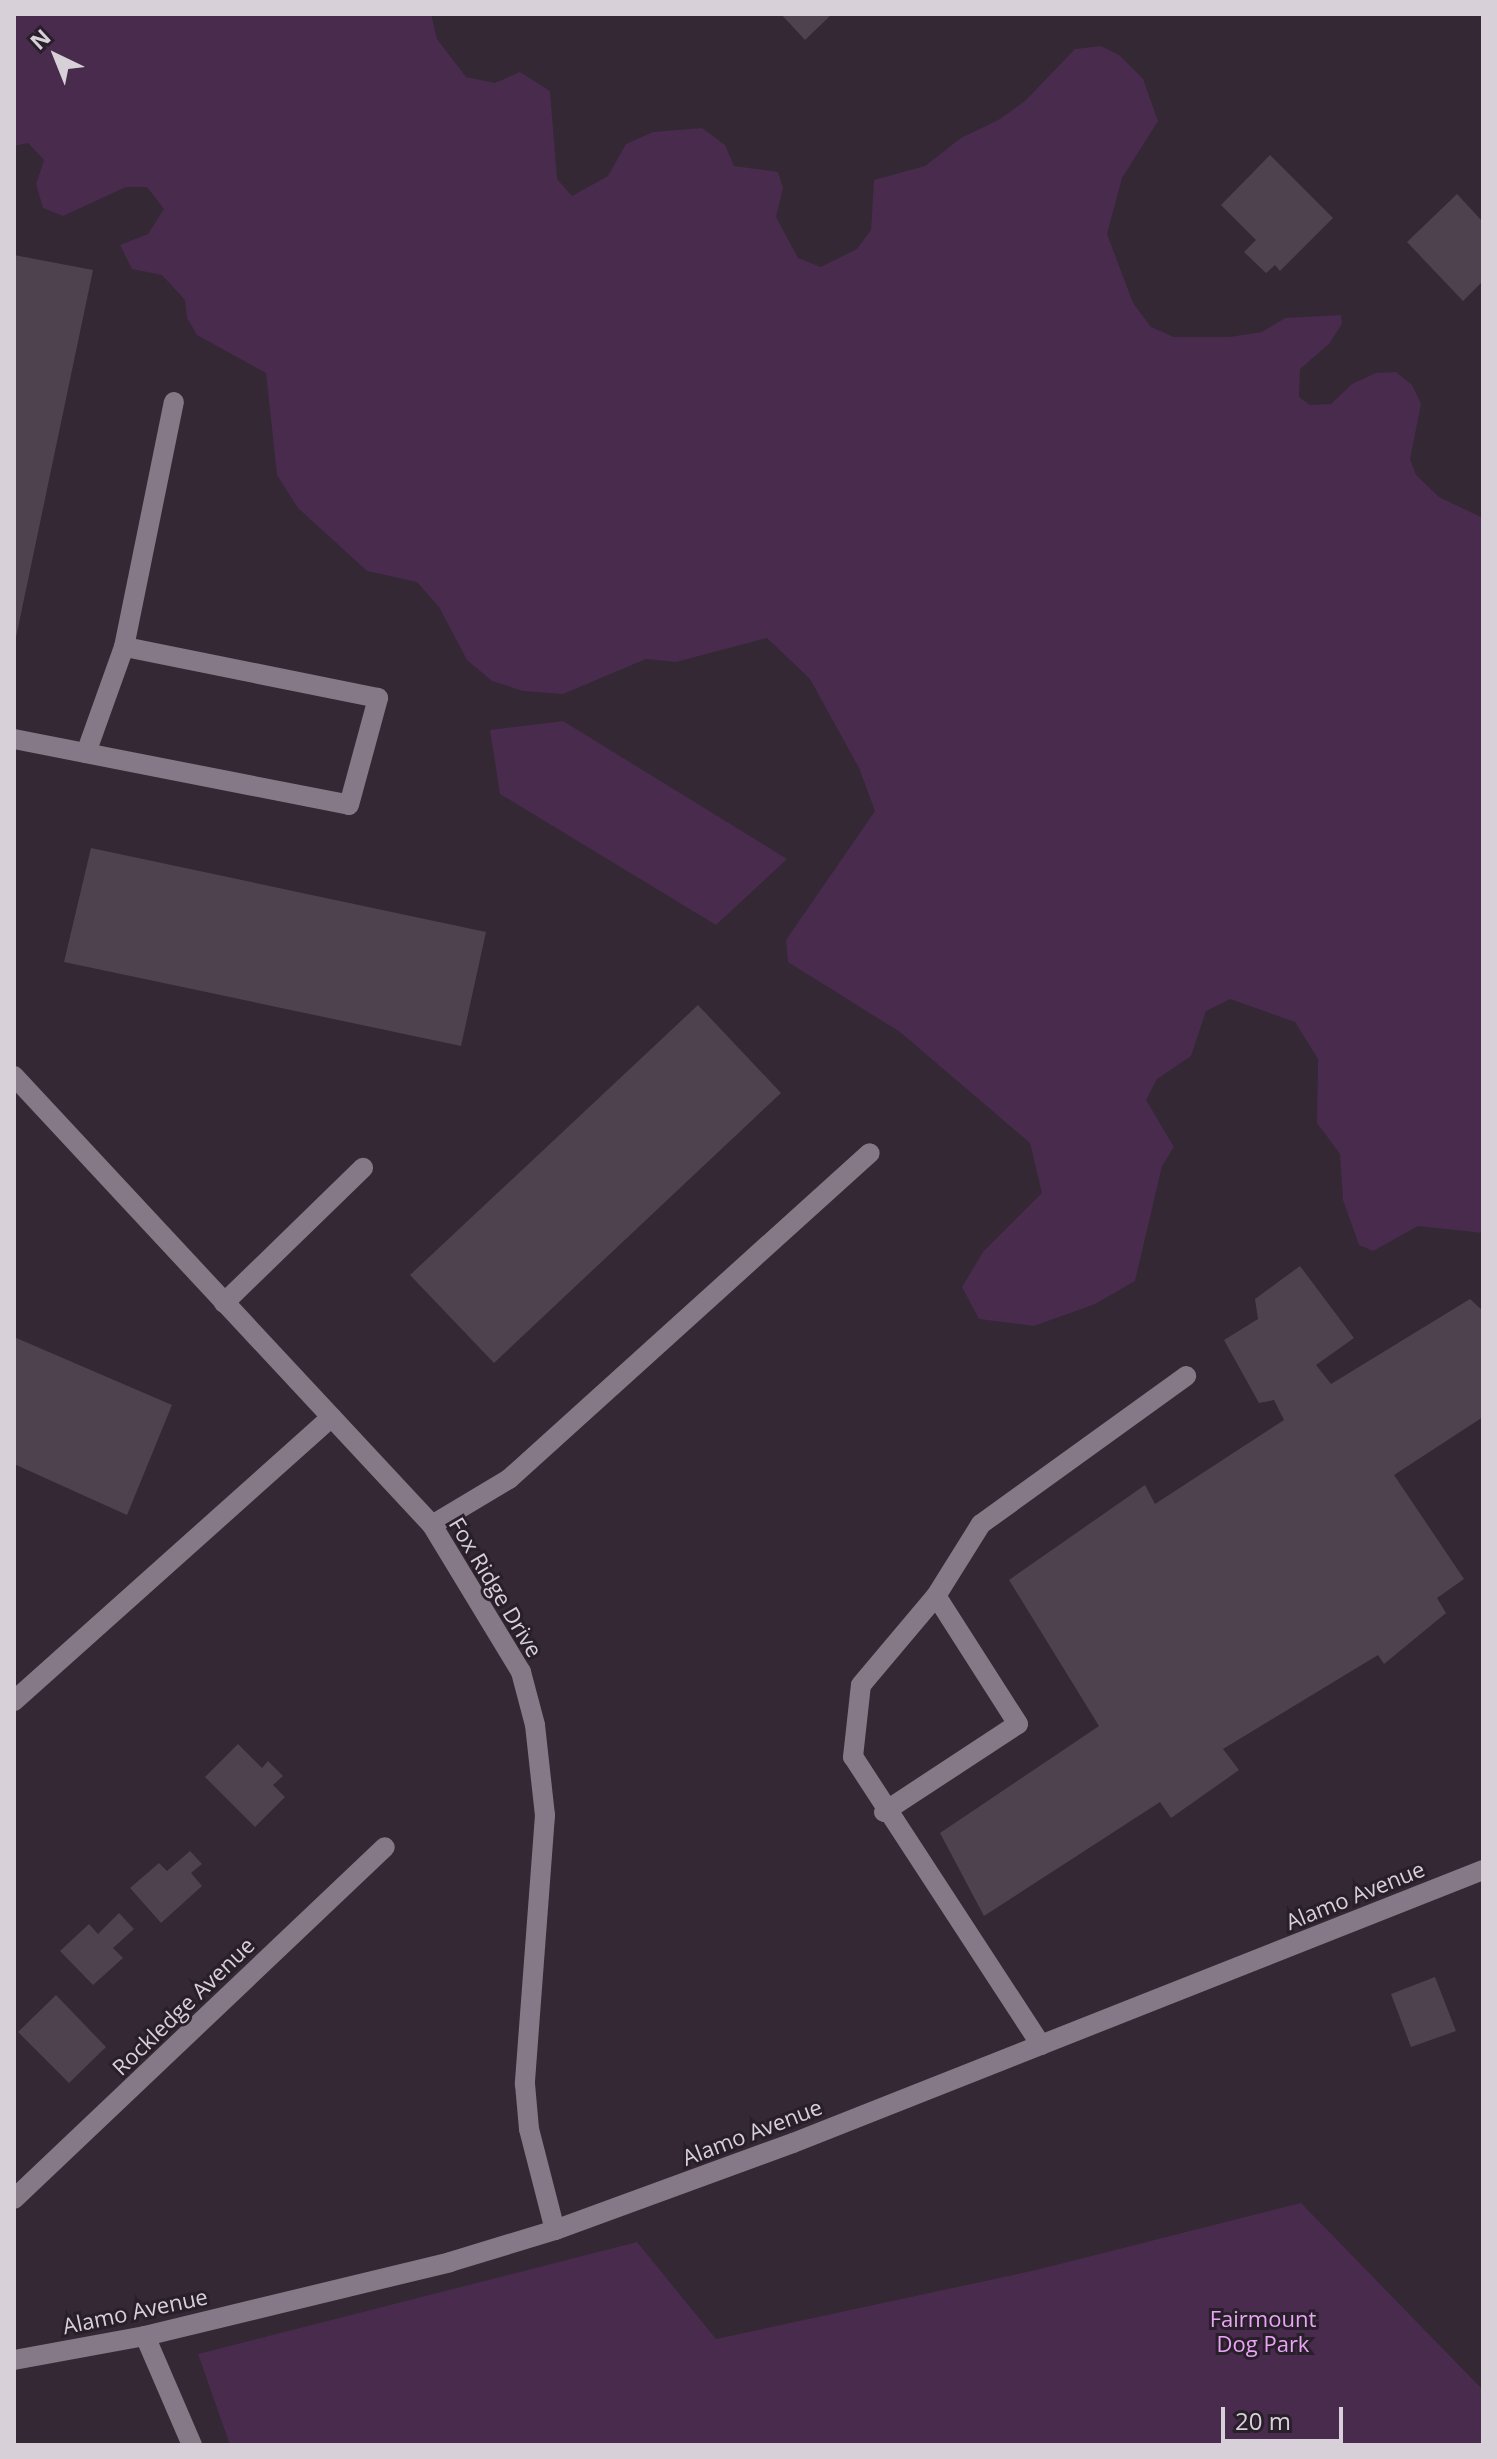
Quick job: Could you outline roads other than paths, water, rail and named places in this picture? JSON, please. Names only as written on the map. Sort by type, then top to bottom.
[{"type":"street","points":[[86,753],[124,647],[174,402]]},
{"type":"street","points":[[14,739],[349,805],[378,698],[124,647]]},
{"type":"street","name":"Fox Ridge Drive","points":[[14,1076],[432,1525],[521,1672],[535,1725],[545,1815],[525,2084],[529,2129],[555,2230]]},
{"type":"street","points":[[432,1525],[509,1479],[870,1153]]},
{"type":"street","points":[[224,1303],[363,1168]]},
{"type":"street","points":[[1041,2045],[884,1812],[853,1757],[861,1685],[936,1596],[981,1524],[1186,1376]]},
{"type":"street","points":[[14,1701],[332,1417]]},
{"type":"street","points":[[884,1812],[1018,1724],[936,1596]]},
{"type":"street","name":"Rockledge Avenue","points":[[14,2199],[385,1847]]},
{"type":"street","name":"Alamo Avenue","points":[[14,2360],[145,2336],[450,2262],[555,2230],[1041,2045],[1483,1870]]},
{"type":"street","points":[[145,2336],[192,2445]]},
{"type":"park label","name":"Fairmount Dog Park","points":[[1263,2330]]}]
